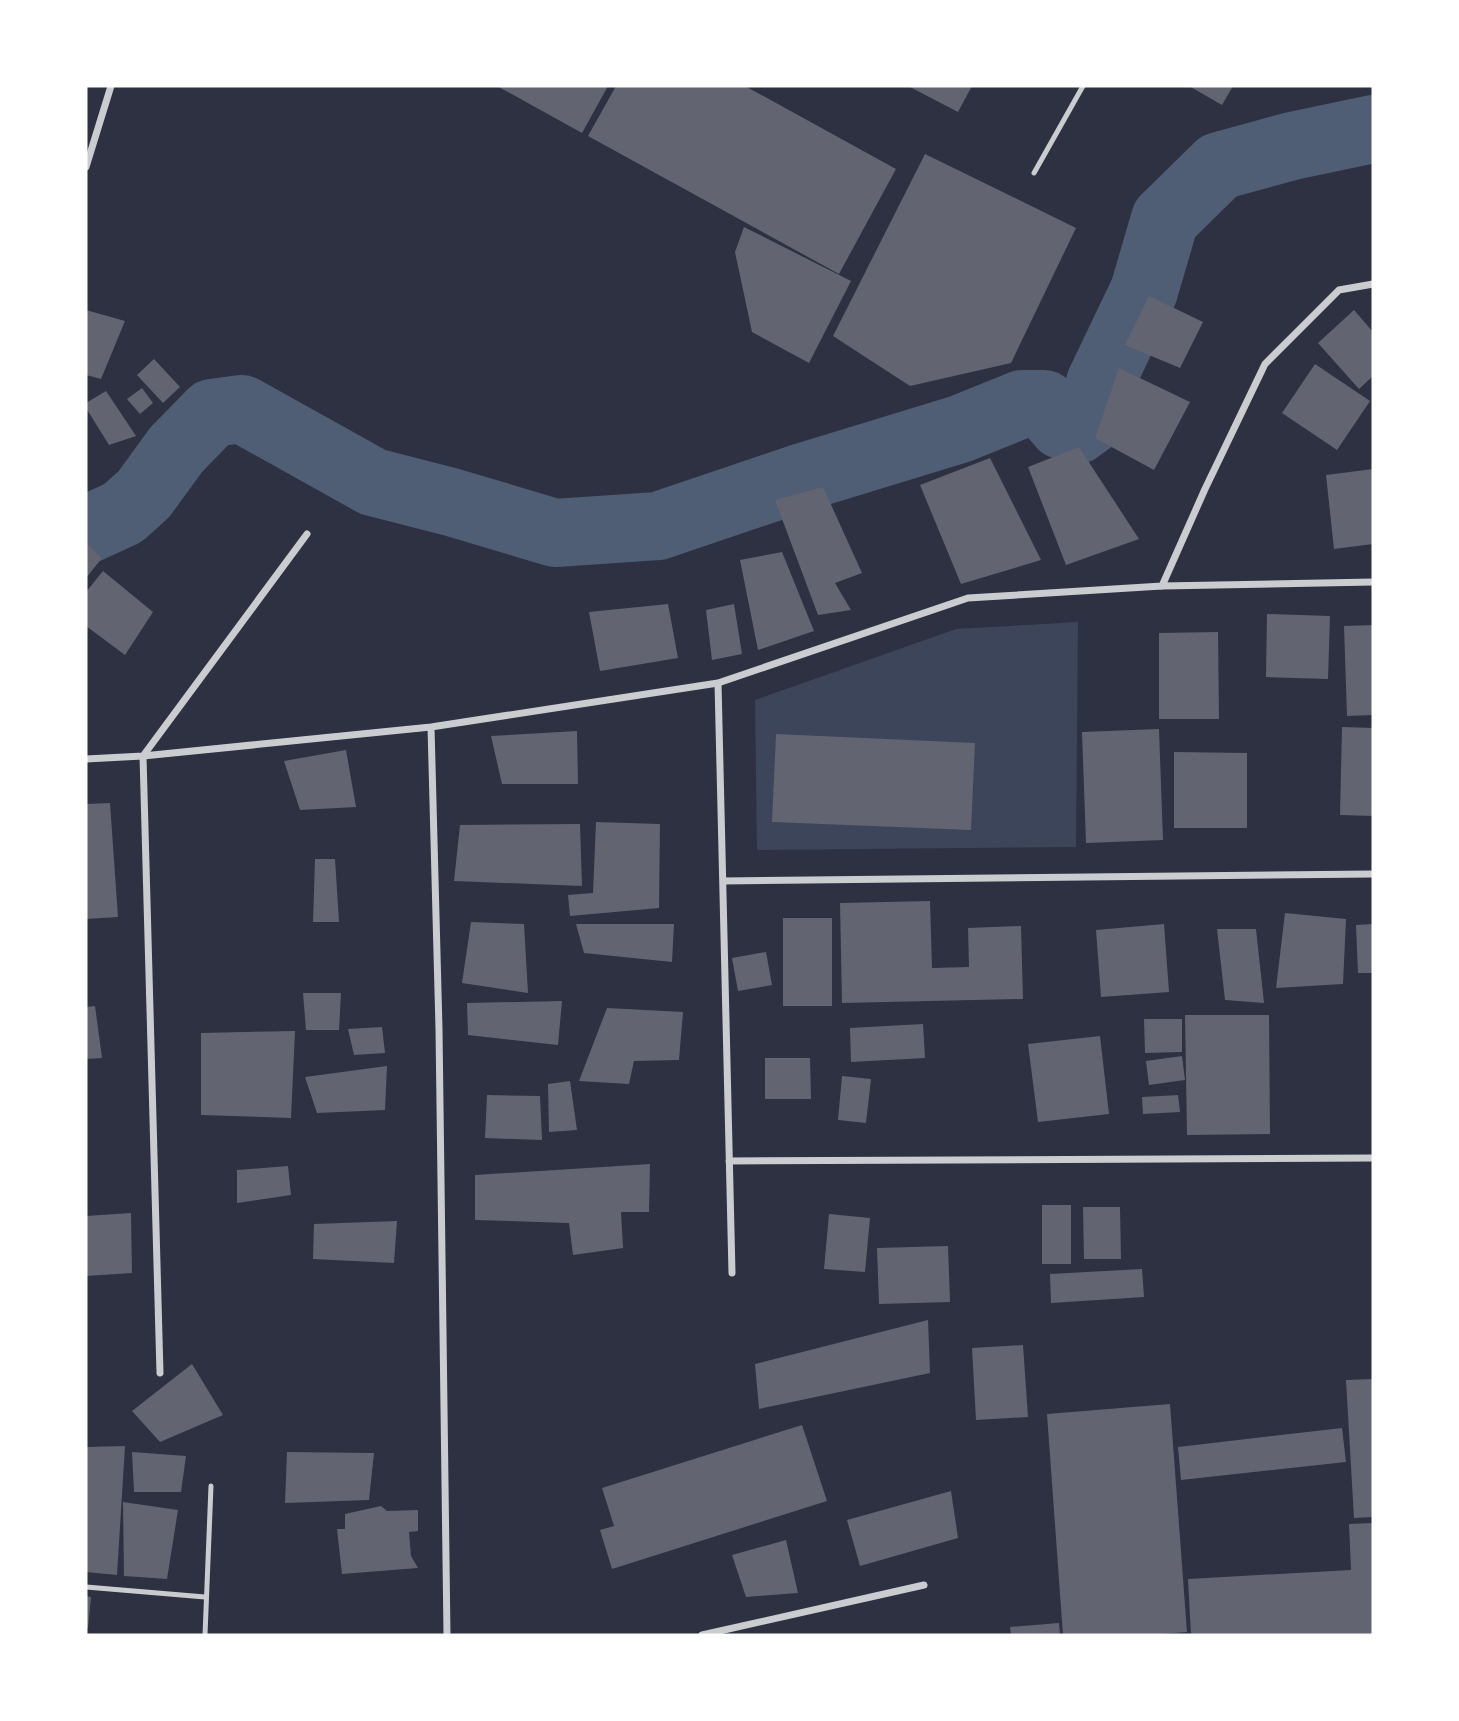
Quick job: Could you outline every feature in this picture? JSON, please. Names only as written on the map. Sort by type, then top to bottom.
[{"type":"street","points":[[86,166],[111,86]]},
{"type":"street","points":[[1162,586],[1265,364],[1339,290],[1373,284]]},
{"type":"street","points":[[160,1373],[143,756],[307,534]]},
{"type":"street","points":[[86,759],[143,756],[431,727],[718,683],[968,598],[1162,586],[1373,582]]},
{"type":"street","points":[[718,683],[732,1273]]},
{"type":"street","points":[[431,727],[439,1043],[447,1635]]},
{"type":"street","points":[[723,881],[1373,874]]},
{"type":"street","points":[[729,1161],[1373,1158]]},
{"type":"street","points":[[702,1635],[924,1585]]},
{"type":"lane","points":[[1034,173],[1083,86]]},
{"type":"lane","points":[[205,1635],[211,1486]]},
{"type":"lane","points":[[86,1587],[205,1597]]},
{"type":"shaded area","points":[[1078,622],[1076,847],[757,850],[755,700],[956,629]]},
{"type":"building","points":[[497,86],[608,86],[582,133]]},
{"type":"building","points":[[616,86],[745,86],[896,169],[839,274],[588,136]]},
{"type":"building","points":[[908,86],[972,86],[958,112]]},
{"type":"building","points":[[1189,86],[1233,86],[1222,105]]},
{"type":"building","points":[[925,154],[1076,228],[1011,363],[910,386],[833,336]]},
{"type":"building","points":[[744,227],[851,281],[809,363],[752,332],[735,252]]},
{"type":"building","points":[[1149,296],[1203,322],[1180,368],[1125,345]]},
{"type":"building","points":[[86,310],[125,321],[101,379],[86,375]]},
{"type":"building","points":[[1354,310],[1373,332],[1373,376],[1359,389],[1318,343]]},
{"type":"building","points":[[154,359],[180,387],[163,403],[137,375]]},
{"type":"building","points":[[1315,364],[1370,401],[1337,450],[1282,413]]},
{"type":"building","points":[[1119,368],[1190,402],[1154,470],[1095,438]]},
{"type":"building","points":[[142,388],[153,403],[140,414],[127,399]]},
{"type":"building","points":[[106,391],[136,436],[109,445],[86,408],[86,403]]},
{"type":"building","points":[[1079,447],[1139,539],[1066,565],[1028,467]]},
{"type":"building","points":[[990,458],[1041,560],[961,584],[920,485]]},
{"type":"building","points":[[1373,469],[1373,544],[1334,549],[1326,475]]},
{"type":"building","points":[[823,487],[862,573],[835,583],[851,610],[818,615],[775,500]]},
{"type":"building","points":[[86,543],[102,558],[86,578]]},
{"type":"building","points":[[782,552],[814,631],[758,650],[740,560]]},
{"type":"building","points":[[103,571],[153,612],[125,655],[86,626],[86,592]]},
{"type":"building","points":[[668,604],[678,658],[600,671],[589,612]]},
{"type":"building","points":[[734,604],[742,654],[712,660],[706,610]]},
{"type":"building","points":[[1267,614],[1330,616],[1328,679],[1266,677]]},
{"type":"building","points":[[1373,625],[1373,715],[1347,716],[1344,626]]},
{"type":"building","points":[[1218,632],[1219,719],[1159,719],[1159,633]]},
{"type":"building","points":[[1342,727],[1373,728],[1373,816],[1340,815]]},
{"type":"building","points":[[1159,729],[1163,840],[1086,843],[1082,732]]},
{"type":"building","points":[[577,731],[578,784],[502,784],[491,736]]},
{"type":"building","points":[[776,734],[975,743],[971,830],[772,822]]},
{"type":"building","points":[[346,750],[356,807],[300,810],[284,761]]},
{"type":"building","points":[[1174,752],[1247,753],[1247,828],[1174,828]]},
{"type":"building","points":[[110,803],[118,917],[86,919],[86,804]]},
{"type":"building","points":[[596,822],[660,824],[659,908],[570,916],[568,895],[593,893]]},
{"type":"building","points":[[580,824],[582,886],[454,881],[460,825]]},
{"type":"building","points":[[315,859],[335,859],[339,922],[313,922]]},
{"type":"building","points":[[930,901],[932,968],[969,967],[968,928],[1021,926],[1023,999],[842,1003],[840,903]]},
{"type":"building","points":[[1285,913],[1346,919],[1343,984],[1276,988]]},
{"type":"building","points":[[783,918],[832,918],[832,1006],[783,1006]]},
{"type":"building","points":[[471,922],[524,924],[528,993],[462,983]]},
{"type":"building","points":[[576,924],[674,924],[672,962],[584,953]]},
{"type":"building","points":[[1164,924],[1169,992],[1101,997],[1096,930]]},
{"type":"building","points":[[1373,924],[1373,973],[1358,973],[1356,925]]},
{"type":"building","points":[[1217,929],[1256,929],[1264,1003],[1225,1000]]},
{"type":"building","points":[[766,952],[772,985],[738,991],[732,958]]},
{"type":"building","points":[[303,993],[341,993],[339,1030],[306,1030]]},
{"type":"building","points":[[562,1001],[558,1045],[468,1035],[467,1003]]},
{"type":"building","points":[[95,1006],[102,1058],[86,1059],[86,1007]]},
{"type":"building","points":[[607,1008],[683,1012],[679,1060],[634,1061],[629,1084],[579,1081]]},
{"type":"building","points":[[1185,1015],[1269,1015],[1270,1134],[1187,1135]]},
{"type":"building","points":[[1144,1019],[1182,1019],[1182,1052],[1145,1053]]},
{"type":"building","points":[[923,1024],[925,1058],[851,1062],[850,1028]]},
{"type":"building","points":[[382,1027],[385,1053],[354,1055],[348,1029]]},
{"type":"building","points":[[295,1031],[291,1118],[201,1115],[201,1033]]},
{"type":"building","points":[[1100,1036],[1109,1114],[1038,1122],[1028,1044]]},
{"type":"building","points":[[1182,1056],[1185,1080],[1149,1085],[1146,1061]]},
{"type":"building","points":[[765,1058],[810,1058],[811,1099],[765,1099]]},
{"type":"building","points":[[387,1066],[385,1110],[317,1113],[305,1077]]},
{"type":"building","points":[[842,1076],[871,1079],[866,1123],[838,1120]]},
{"type":"building","points":[[570,1081],[577,1130],[549,1132],[548,1084]]},
{"type":"building","points":[[487,1095],[540,1096],[542,1140],[485,1138]]},
{"type":"building","points":[[1178,1095],[1180,1112],[1143,1114],[1142,1097]]},
{"type":"building","points":[[650,1164],[649,1212],[621,1212],[623,1248],[573,1255],[569,1223],[475,1220],[475,1175]]},
{"type":"building","points":[[288,1166],[291,1195],[237,1203],[237,1170]]},
{"type":"building","points":[[1042,1205],[1071,1205],[1071,1264],[1042,1264]]},
{"type":"building","points":[[1083,1207],[1120,1207],[1121,1259],[1084,1259]]},
{"type":"building","points":[[131,1213],[132,1273],[86,1276],[86,1216]]},
{"type":"building","points":[[829,1214],[870,1218],[865,1272],[824,1269]]},
{"type":"building","points":[[397,1221],[394,1263],[313,1259],[314,1224]]},
{"type":"building","points":[[948,1246],[950,1302],[879,1304],[877,1248]]},
{"type":"building","points":[[1142,1269],[1144,1297],[1051,1303],[1050,1274]]},
{"type":"building","points":[[928,1320],[930,1373],[759,1409],[755,1364]]},
{"type":"building","points":[[1023,1345],[1028,1417],[976,1420],[972,1348]]},
{"type":"building","points":[[192,1364],[223,1415],[160,1442],[132,1411]]},
{"type":"building","points":[[1373,1379],[1373,1517],[1354,1518],[1346,1380]]},
{"type":"building","points":[[1170,1404],[1187,1632],[1063,1635],[1047,1414]]},
{"type":"building","points":[[802,1425],[827,1501],[612,1569],[600,1530],[614,1526],[602,1488]]},
{"type":"building","points":[[1342,1428],[1346,1462],[1181,1480],[1178,1447]]},
{"type":"building","points":[[125,1446],[117,1575],[86,1572],[86,1447]]},
{"type":"building","points":[[132,1452],[186,1456],[181,1492],[134,1492]]},
{"type":"building","points":[[287,1452],[374,1453],[369,1500],[285,1503]]},
{"type":"building","points":[[951,1491],[958,1538],[860,1566],[847,1520]]},
{"type":"building","points":[[123,1502],[178,1510],[167,1579],[124,1576]]},
{"type":"building","points":[[381,1506],[387,1511],[418,1510],[418,1531],[409,1532],[411,1556],[418,1568],[342,1574],[337,1529],[345,1529],[345,1514]]},
{"type":"building","points":[[1373,1523],[1373,1635],[1191,1635],[1188,1579],[1351,1570],[1349,1524]]},
{"type":"building","points":[[786,1540],[798,1593],[746,1597],[732,1555]]},
{"type":"building","points":[[86,1596],[91,1597],[88,1628],[86,1628]]},
{"type":"building","points":[[1059,1623],[1060,1635],[1011,1635],[1010,1627]]},
{"type":"waterway","points":[[86,530],[123,513],[144,494],[176,450],[212,413],[242,409],[373,482],[555,533],[658,526],[803,477],[960,429],[1022,404],[1044,404],[1062,425],[1077,430],[1092,419],[1100,383],[1144,291],[1165,219],[1219,166],[1292,146],[1373,129]]}]
